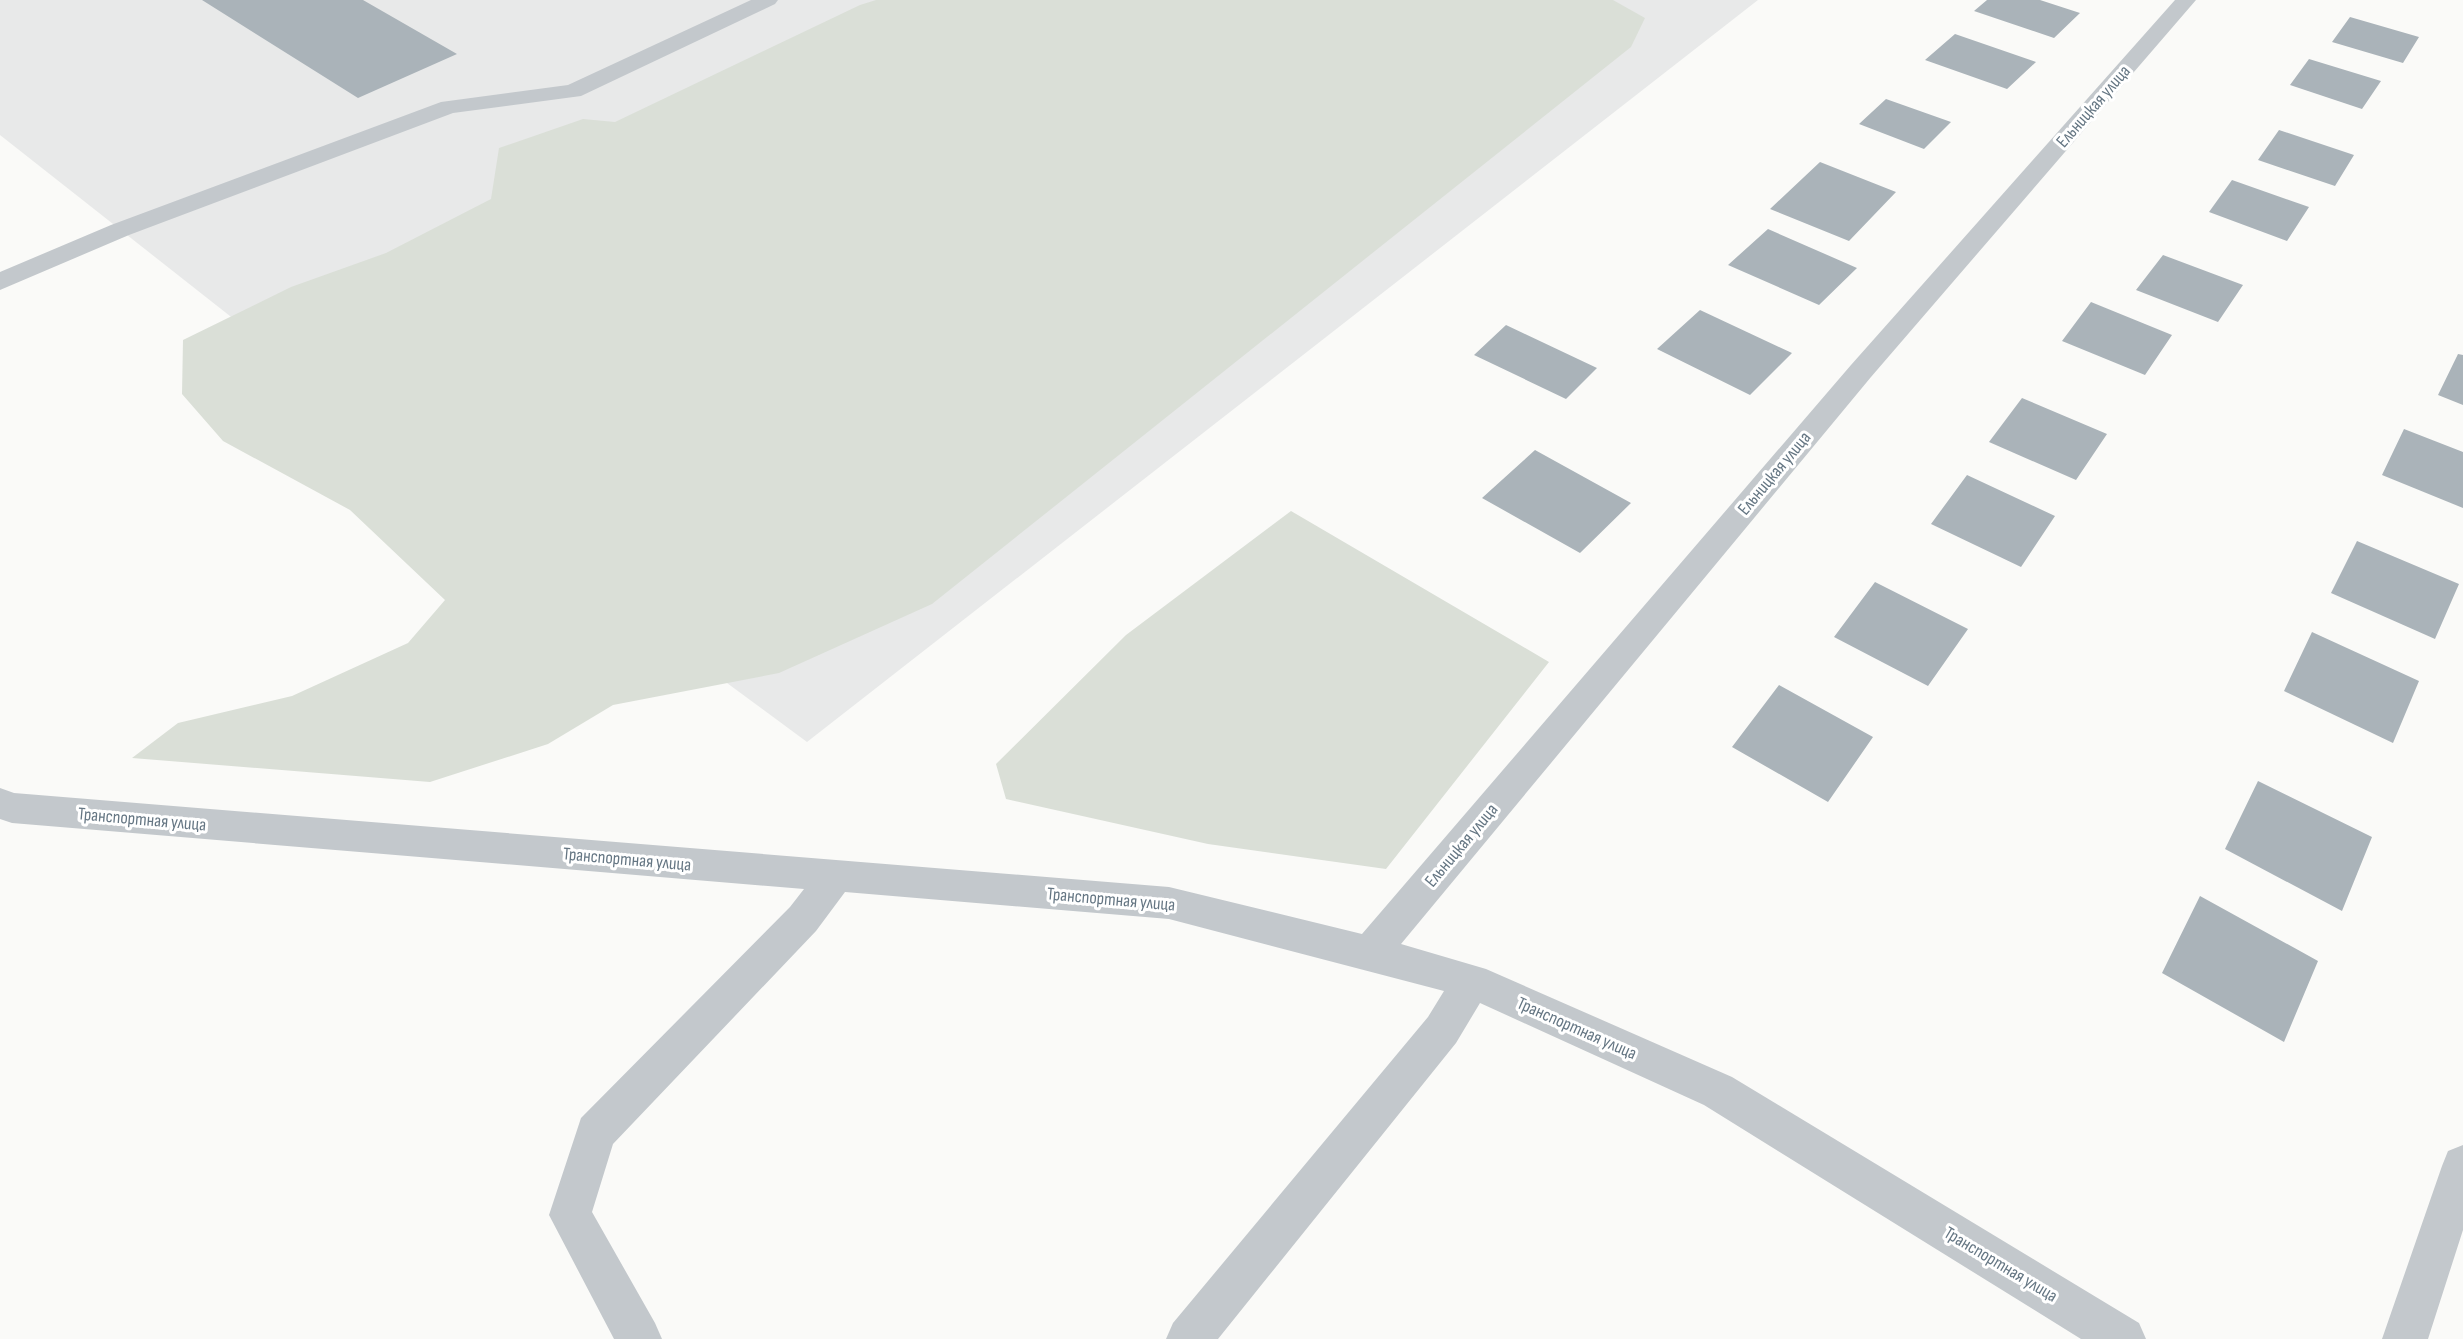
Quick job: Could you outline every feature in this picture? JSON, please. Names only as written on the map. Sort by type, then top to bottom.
[{"type":"street","points":[[0,282],[120,230],[449,107],[573,91],[768,0]]},
{"type":"street","name":"Ельницкая улица","points":[[1370,953],[1861,371],[2187,0]]},
{"type":"street","name":"Транспортная улица","points":[[4,810],[1169,903],[1370,953],[1472,981],[1718,1092],[2123,1339]]},
{"type":"street","points":[[639,1339],[570,1215],[596,1132],[803,919],[836,877]]},
{"type":"street","points":[[1189,1339],[1442,1030],[1472,981]]},
{"type":"street","points":[[2405,1339],[2463,1166]]},
{"type":"shaded area","points":[[0,0],[1758,0],[807,742],[249,331],[0,135]]},
{"type":"shaded area","points":[[876,0],[1613,0],[1645,18],[1631,47],[932,604],[779,673],[613,705],[548,744],[430,782],[132,758],[178,723],[292,696],[408,643],[445,600],[350,510],[223,441],[182,394],[183,340],[291,287],[386,253],[491,199],[499,148],[583,119],[615,122],[860,5]]},
{"type":"shaded area","points":[[1291,511],[1549,662],[1386,869],[1208,844],[1006,799],[996,764],[1126,635]]},
{"type":"building","points":[[202,0],[363,0],[457,54],[358,98]]},
{"type":"building","points":[[1987,0],[2040,0],[2080,13],[2054,38],[1974,11]]},
{"type":"building","points":[[2350,17],[2419,37],[2403,63],[2332,42]]},
{"type":"building","points":[[1955,34],[2036,62],[2007,89],[1925,60]]},
{"type":"building","points":[[2309,59],[2381,81],[2362,109],[2290,85]]},
{"type":"building","points":[[1886,99],[1951,122],[1924,149],[1859,124]]},
{"type":"building","points":[[2279,130],[2354,155],[2335,186],[2258,160]]},
{"type":"building","points":[[1820,162],[1896,192],[1849,241],[1770,209]]},
{"type":"building","points":[[2232,180],[2309,207],[2287,241],[2209,212]]},
{"type":"building","points":[[1768,229],[1857,268],[1819,305],[1728,265]]},
{"type":"building","points":[[2163,255],[2243,285],[2218,322],[2136,290]]},
{"type":"building","points":[[2091,302],[2172,335],[2145,375],[2062,341]]},
{"type":"building","points":[[1700,310],[1792,353],[1750,395],[1657,349]]},
{"type":"building","points":[[1506,325],[1597,368],[1566,399],[1474,355]]},
{"type":"building","points":[[2458,354],[2463,355],[2463,405],[2438,395]]},
{"type":"building","points":[[2022,398],[2107,434],[2076,480],[1989,442]]},
{"type":"building","points":[[2404,429],[2463,452],[2463,508],[2382,475]]},
{"type":"building","points":[[1535,450],[1631,503],[1580,553],[1482,498]]},
{"type":"building","points":[[1967,475],[2055,516],[2021,567],[1931,524]]},
{"type":"building","points":[[2357,541],[2459,584],[2435,639],[2331,593]]},
{"type":"building","points":[[1875,582],[1968,629],[1928,686],[1834,637]]},
{"type":"building","points":[[2312,632],[2419,681],[2393,743],[2284,691]]},
{"type":"building","points":[[1779,685],[1873,737],[1828,802],[1732,747]]},
{"type":"building","points":[[2258,781],[2372,837],[2342,911],[2225,849]]},
{"type":"building","points":[[2200,896],[2318,961],[2284,1042],[2162,973]]}]
